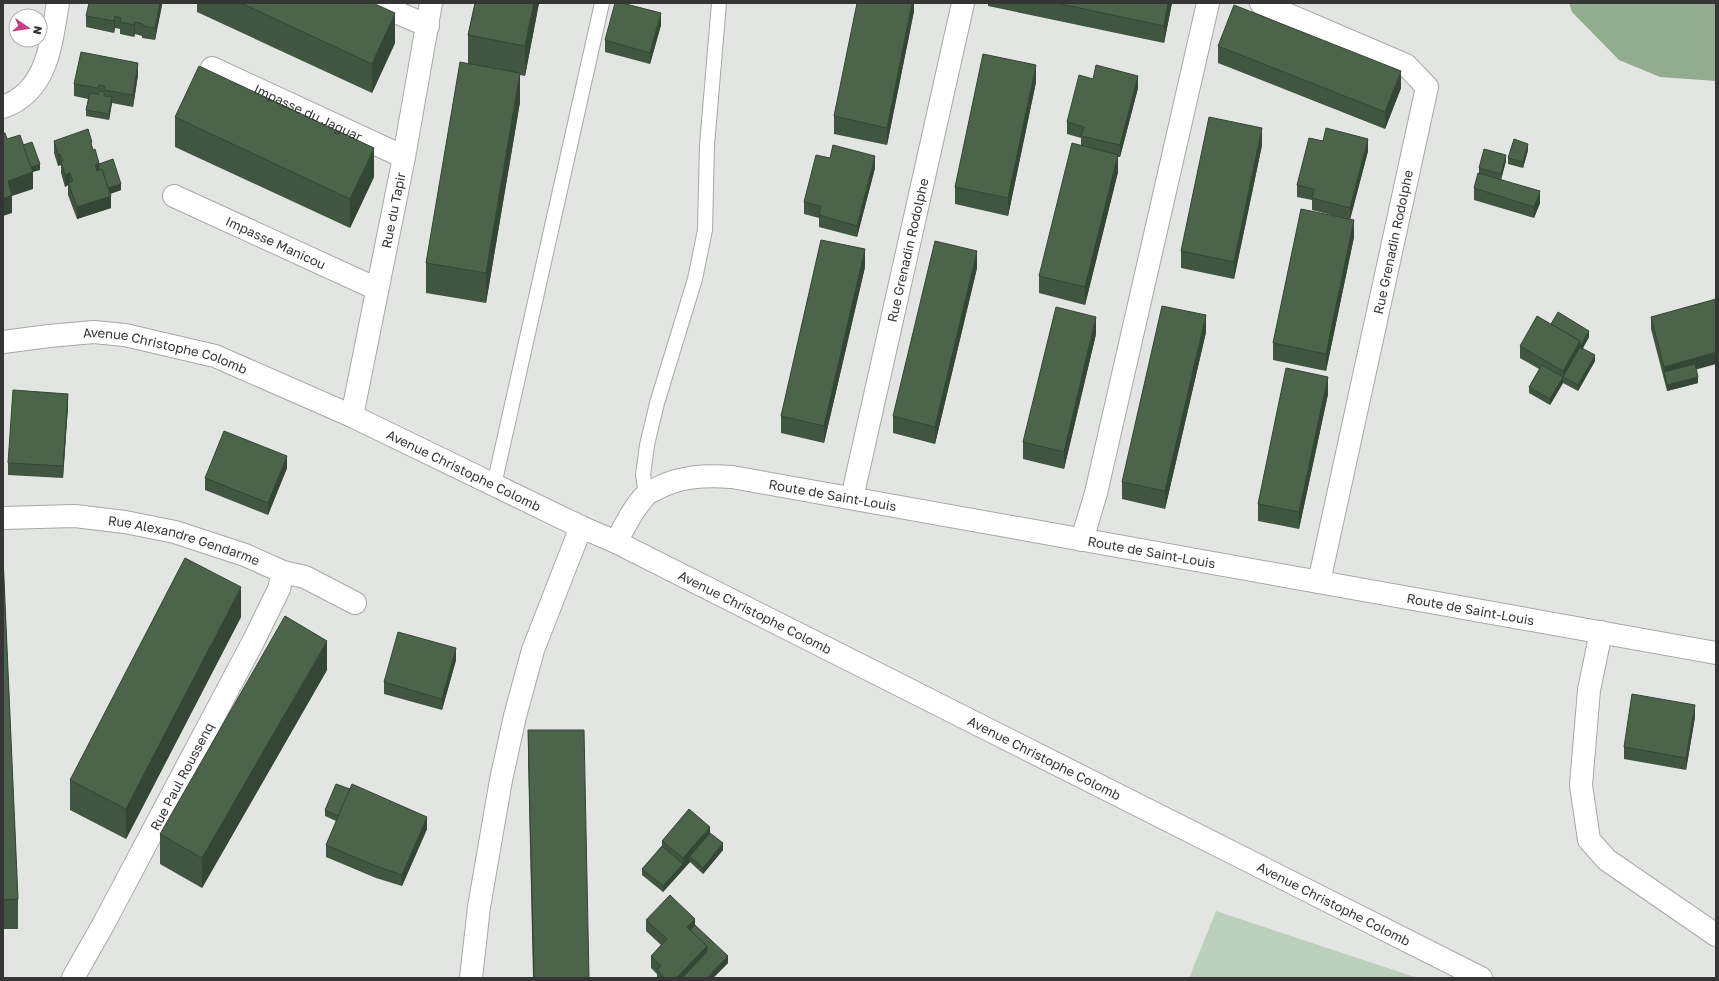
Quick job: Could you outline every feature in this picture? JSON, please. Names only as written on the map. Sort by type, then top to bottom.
[{"type":"street","points":[[3,107],[23,96],[41,74],[50,48],[58,3]]},
{"type":"street","points":[[375,3],[428,26]]},
{"type":"street","name":"Rue du Tapir","points":[[352,416],[404,157],[432,3]]},
{"type":"street","name":"Rue Grenadin Rodolphe","points":[[852,498],[963,3]]},
{"type":"street","points":[[1082,540],[1096,493],[1208,3]]},
{"type":"street","name":"Rue Grenadin Rodolphe","points":[[1261,3],[1406,65],[1427,87],[1319,582]]},
{"type":"street","name":"Impasse du Jaguar","points":[[212,68],[404,157]]},
{"type":"street","name":"Impasse Manicou","points":[[174,196],[377,290]]},
{"type":"street","name":"Avenue Christophe Colomb","points":[[3,342],[94,332],[125,334],[215,356],[352,416],[581,527],[616,542],[1482,978]]},
{"type":"street","name":"Route de Saint-Louis","points":[[616,542],[633,512],[646,494],[664,484],[682,479],[709,476],[732,477],[1716,653]]},
{"type":"street","name":"Rue Alexandre Gendarme","points":[[3,518],[75,516],[125,522],[175,532],[245,555],[282,572],[305,577],[355,603]]},
{"type":"street","points":[[471,978],[479,907],[499,787],[516,716],[533,650],[581,527]]},
{"type":"street","name":"Rue Paul Roussenq","points":[[73,978],[103,925],[254,642],[279,589],[282,572]]},
{"type":"street","points":[[1601,632],[1589,690],[1581,785],[1589,840],[1607,860],[1716,935]]},
{"type":"lane","points":[[494,485],[602,3]]},
{"type":"lane","points":[[646,494],[643,475],[647,445],[657,403],[696,279],[705,230],[708,145],[718,3]]},
{"type":"shaded area","points":[[1569,3],[1716,3],[1716,81],[1660,77],[1619,60],[1572,12]]},
{"type":"shaded area","points":[[1216,911],[1418,978],[1189,978]]},
{"type":"building","points":[[89,3],[160,3],[155,28],[142,26],[143,24],[135,22],[134,25],[120,22],[121,18],[115,16],[114,21],[86,16]]},
{"type":"building","points":[[241,3],[373,3],[395,13],[372,64]]},
{"type":"building","points":[[475,3],[534,3],[525,46],[468,35]]},
{"type":"building","points":[[615,3],[622,3],[661,13],[650,53],[605,40]]},
{"type":"building","points":[[857,3],[912,3],[887,128],[834,116]]},
{"type":"building","points":[[1056,3],[1168,3],[1164,26]]},
{"type":"building","points":[[1234,5],[1401,71],[1385,112],[1218,46]]},
{"type":"building","points":[[81,52],[138,63],[133,95],[104,90],[105,86],[99,85],[98,88],[74,84]]},
{"type":"building","points":[[983,54],[1036,65],[1008,198],[955,187]]},
{"type":"building","points":[[460,62],[520,73],[486,273],[426,263]]},
{"type":"building","points":[[1096,65],[1138,76],[1120,145],[1081,136],[1084,127],[1067,122],[1079,75],[1093,79]]},
{"type":"building","points":[[199,66],[374,148],[350,199],[175,117]]},
{"type":"building","points":[[99,91],[104,92],[104,96],[112,97],[109,114],[86,110],[90,93],[98,94]]},
{"type":"building","points":[[1209,117],[1262,128],[1234,262],[1181,251]]},
{"type":"building","points":[[1326,128],[1368,139],[1350,208],[1312,198],[1314,189],[1297,185],[1309,138],[1323,141]]},
{"type":"building","points":[[88,129],[93,150],[95,149],[99,163],[95,165],[97,171],[102,169],[111,196],[77,207],[68,183],[73,181],[70,173],[65,175],[61,161],[63,160],[60,154],[58,154],[54,141]]},
{"type":"building","points":[[3,133],[5,133],[7,139],[20,135],[33,172],[8,181],[12,195],[3,199]]},
{"type":"building","points":[[1514,139],[1528,144],[1523,162],[1508,158]]},
{"type":"building","points":[[32,142],[40,164],[31,167],[23,145]]},
{"type":"building","points":[[1072,143],[1118,155],[1085,287],[1039,276]]},
{"type":"building","points":[[833,145],[875,156],[857,226],[819,215],[821,206],[804,202],[816,155],[830,158]]},
{"type":"building","points":[[1484,149],[1506,155],[1501,174],[1479,168]]},
{"type":"building","points":[[113,159],[121,184],[108,188],[102,169],[97,170],[99,169],[99,164]]},
{"type":"building","points":[[1478,173],[1540,191],[1534,207],[1474,188]]},
{"type":"building","points":[[1301,209],[1354,220],[1326,354],[1273,343]]},
{"type":"building","points":[[821,240],[865,249],[824,426],[781,416]]},
{"type":"building","points":[[935,241],[977,251],[935,427],[893,416]]},
{"type":"building","points":[[1716,299],[1716,352],[1664,367],[1651,317]]},
{"type":"building","points":[[1162,306],[1206,315],[1165,491],[1122,482]]},
{"type":"building","points":[[1056,307],[1096,317],[1064,452],[1023,442]]},
{"type":"building","points":[[1558,312],[1589,331],[1580,347],[1580,341],[1551,324]]},
{"type":"building","points":[[1537,316],[1580,341],[1563,371],[1520,346]]},
{"type":"building","points":[[1580,347],[1595,355],[1578,385],[1563,377]]},
{"type":"building","points":[[1695,364],[1698,377],[1667,385],[1664,372]]},
{"type":"building","points":[[1542,365],[1563,377],[1550,399],[1529,387]]},
{"type":"building","points":[[1286,368],[1328,377],[1299,512],[1258,504]]},
{"type":"building","points":[[13,390],[68,394],[63,466],[8,463]]},
{"type":"building","points":[[224,431],[287,456],[268,503],[205,478]]},
{"type":"building","points":[[3,556],[18,899],[3,900]]},
{"type":"building","points":[[185,558],[241,587],[126,809],[70,780]]},
{"type":"building","points":[[285,616],[327,641],[202,858],[160,834]]},
{"type":"building","points":[[398,632],[456,648],[442,699],[384,682]]},
{"type":"building","points":[[1632,694],[1695,705],[1686,758],[1624,747]]},
{"type":"building","points":[[528,730],[584,730],[589,978],[534,978]]},
{"type":"building","points":[[336,784],[350,789],[338,816],[325,810]]},
{"type":"building","points":[[352,784],[427,817],[402,875],[326,845]]},
{"type":"building","points":[[689,809],[710,827],[683,858],[662,841]]},
{"type":"building","points":[[710,833],[723,843],[703,868],[690,856]]},
{"type":"building","points":[[662,846],[683,864],[663,886],[642,869]]},
{"type":"building","points":[[670,895],[695,919],[687,927],[707,946],[676,978],[665,978],[657,970],[661,966],[651,956],[667,939],[646,920]]},
{"type":"building","points":[[695,925],[728,956],[707,978],[682,978],[707,952],[707,946],[690,930]]}]
